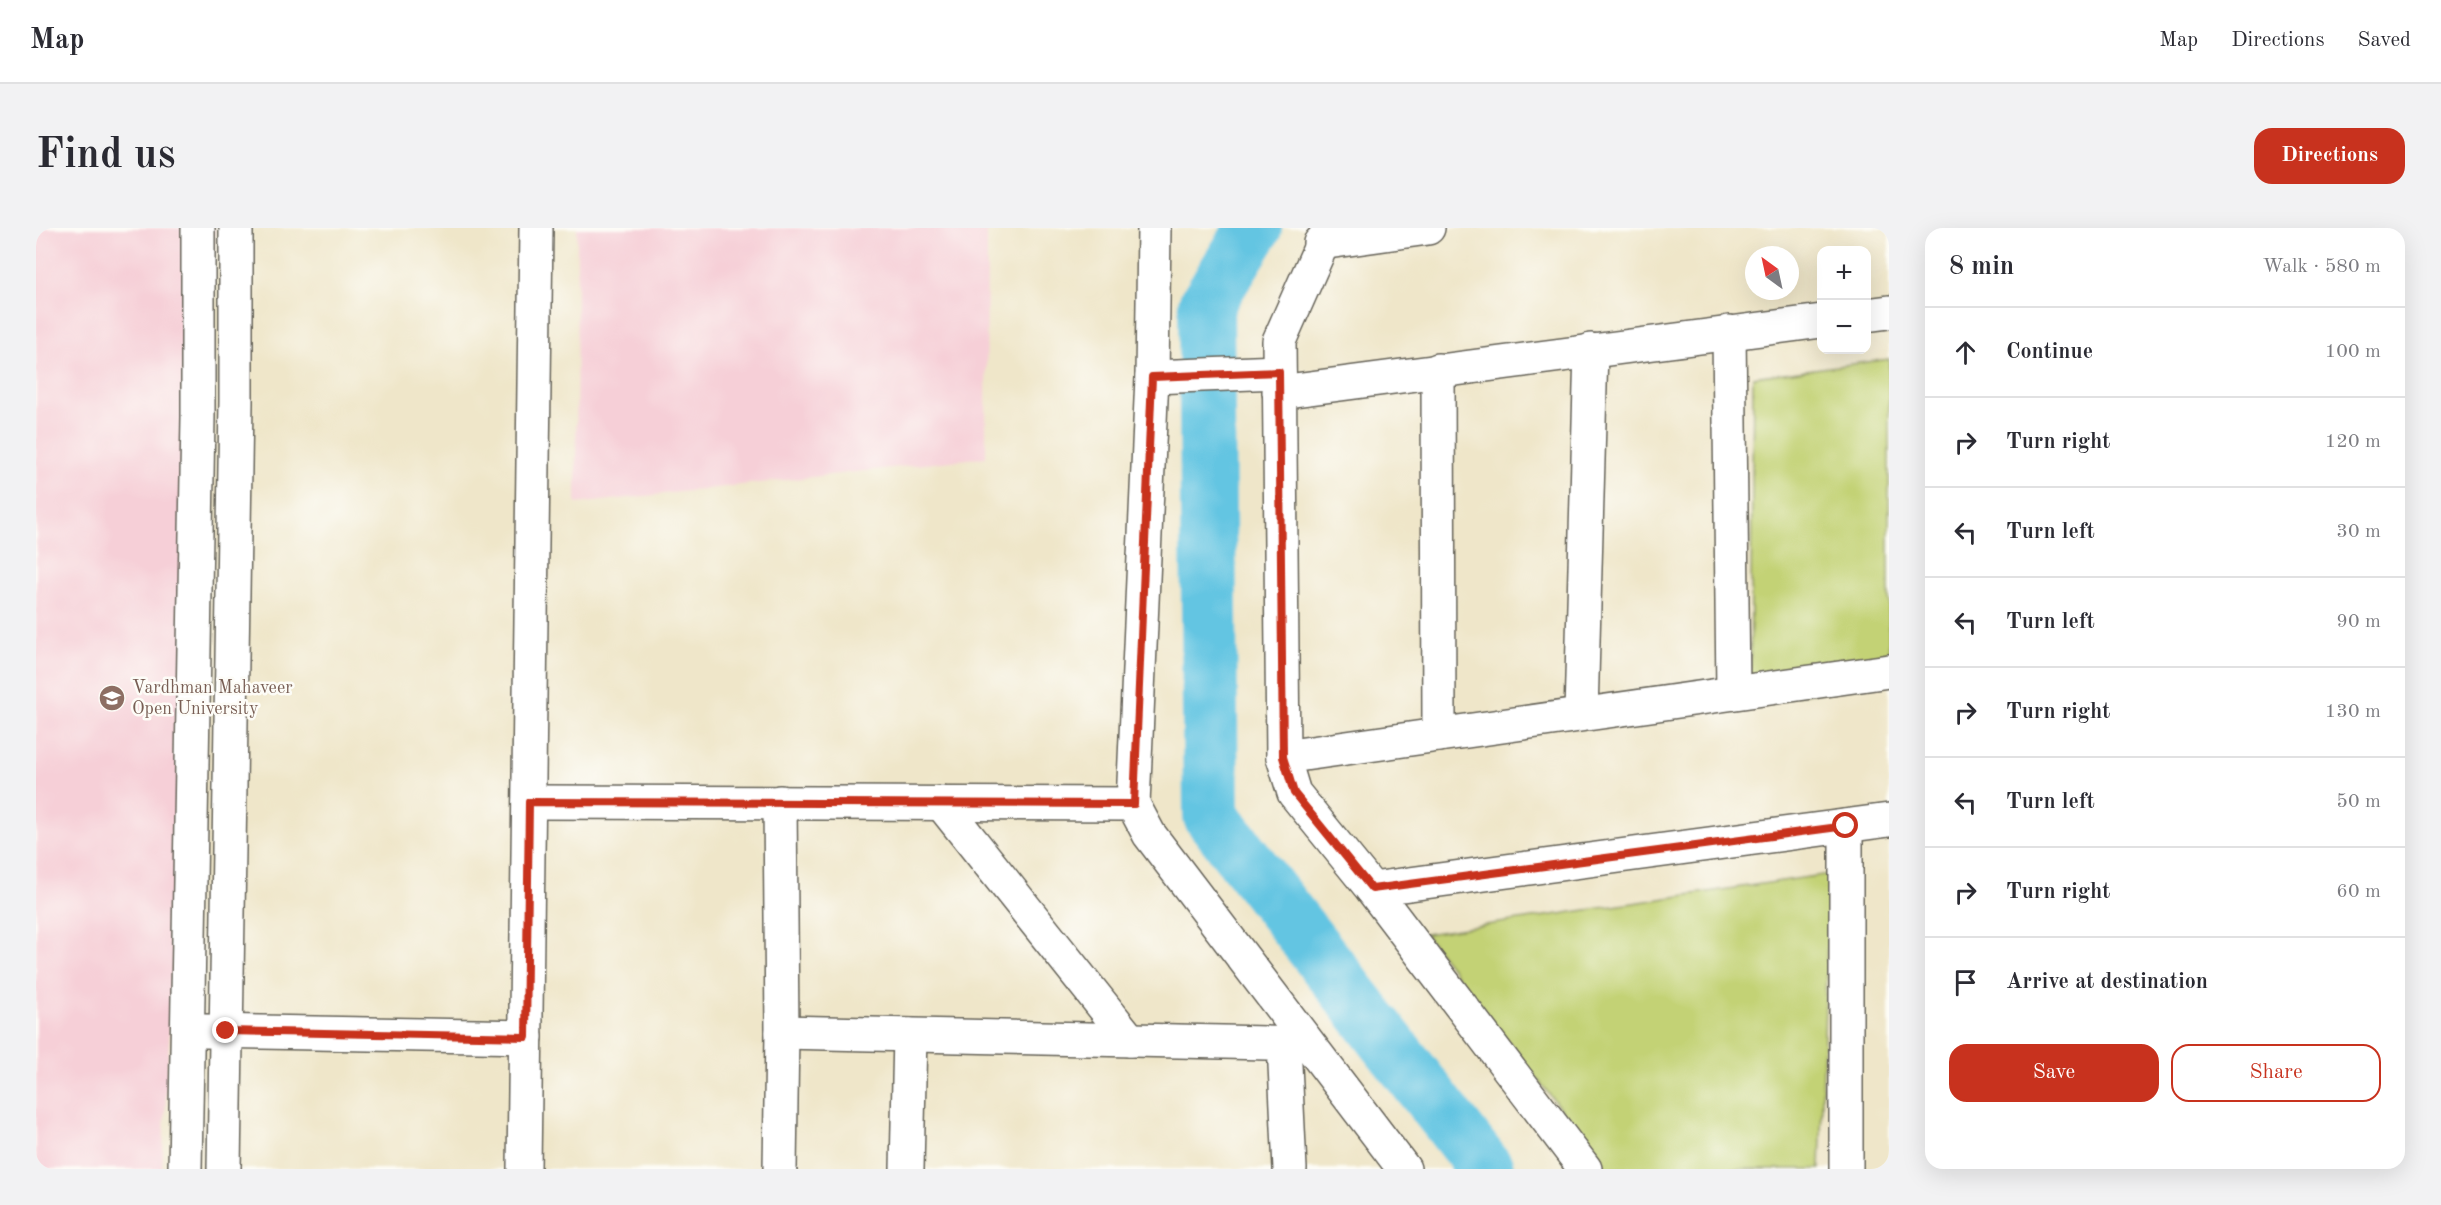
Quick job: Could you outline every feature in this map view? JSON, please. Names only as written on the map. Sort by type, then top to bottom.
[{"type":"street","points":[[185,1169],[198,417],[198,228]]},
{"type":"street","points":[[224,1169],[236,402],[236,228]]},
{"type":"street","points":[[524,1169],[536,228]]},
{"type":"street","points":[[1154,228],[1161,376],[1134,804],[1149,834],[1296,1044],[1404,1169]]},
{"type":"street","points":[[1428,228],[1324,236],[1279,341],[1271,378],[1283,757],[1294,793],[1372,889],[1585,1169]]},
{"type":"street","points":[[1871,314],[1889,312]]},
{"type":"street","points":[[1161,376],[1271,378],[1438,370],[1817,321]]},
{"type":"street","points":[[1730,332],[1733,692]]},
{"type":"street","points":[[1581,714],[1591,350]]},
{"type":"street","points":[[1438,370],[1438,735]]},
{"type":"street","points":[[1283,757],[1889,671]]},
{"type":"street","points":[[529,802],[1134,804]]},
{"type":"street","points":[[780,802],[782,1032],[780,1169]]},
{"type":"street","points":[[941,803],[1130,1040]]},
{"type":"street","points":[[1372,889],[1889,820]]},
{"type":"street","points":[[1846,826],[1846,1169]]},
{"type":"street","points":[[187,1030],[526,1037]]},
{"type":"street","points":[[782,1032],[1296,1044]]},
{"type":"street","points":[[907,1169],[910,1035]]},
{"type":"street","points":[[1290,1169],[1296,1044]]},
{"type":"shaded area","name":"Vardhman Mahaveer Open University","points":[[36,228],[215,228],[162,1169],[36,1169]]},
{"type":"shaded area","points":[[577,228],[987,228],[986,457],[576,504]]},
{"type":"green space","points":[[1889,359],[1889,681],[1750,702],[1753,377]]},
{"type":"green space","points":[[1829,874],[1820,1169],[1607,1169],[1425,934]]},
{"type":"waterway","points":[[1254,228],[1206,305],[1211,816],[1486,1169]]},
{"type":"place","name":"Vardhman Mahaveer Open University","points":[[112,698]]},
{"type":"route","points":[[226,1031],[526,1037],[529,802],[1134,804],[1152,377],[1279,372],[1283,757],[1294,793],[1372,889],[1846,826]]}]
